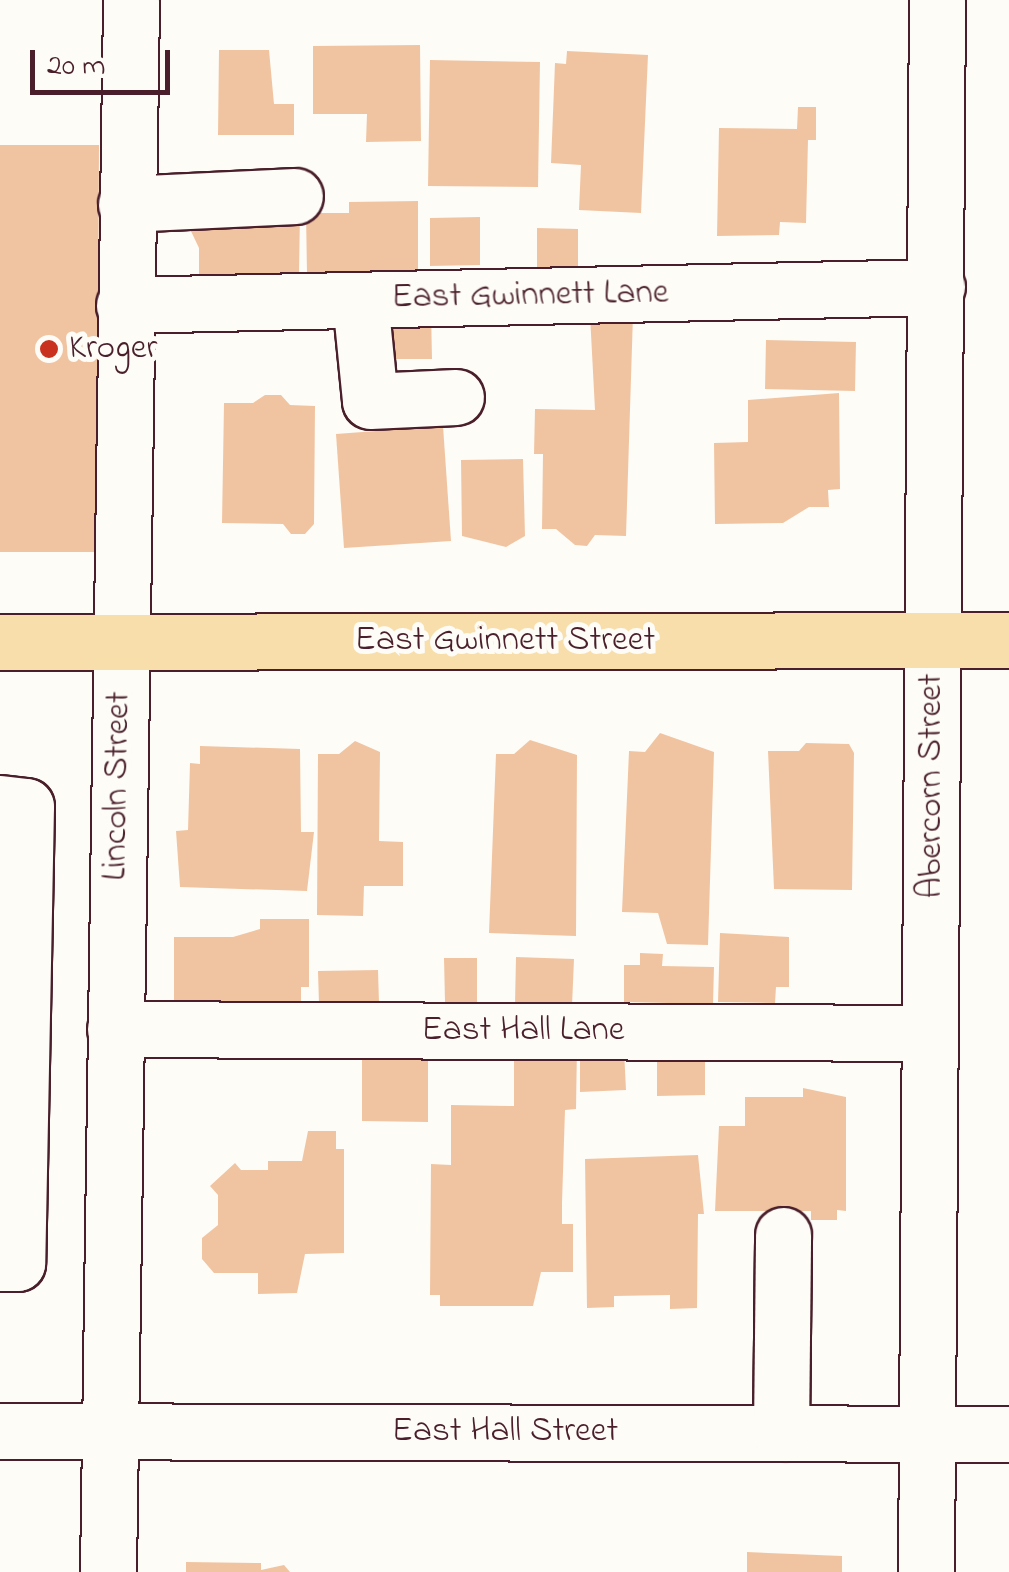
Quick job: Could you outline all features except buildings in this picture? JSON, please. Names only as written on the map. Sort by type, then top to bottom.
[{"type":"main road","name":"East Gwinnett Street","points":[[0,642],[1009,640]]},
{"type":"street","name":"Lincoln Street","points":[[108,1572],[131,0]]},
{"type":"street","name":"Abercorn Street","points":[[926,1572],[937,0]]},
{"type":"street","points":[[126,204],[295,196]]},
{"type":"street","name":"East Gwinnett Lane","points":[[124,305],[937,287]]},
{"type":"street","points":[[360,300],[370,402],[456,397]]},
{"type":"street","points":[[0,804],[26,806],[17,1263],[0,1263]]},
{"type":"street","name":"East Hall Lane","points":[[115,1029],[930,1033]]},
{"type":"street","points":[[781,1433],[783,1235]]},
{"type":"street","name":"East Hall Street","points":[[0,1431],[1009,1434]]},
{"type":"place","name":"Kroger","points":[[49,349]]}]
